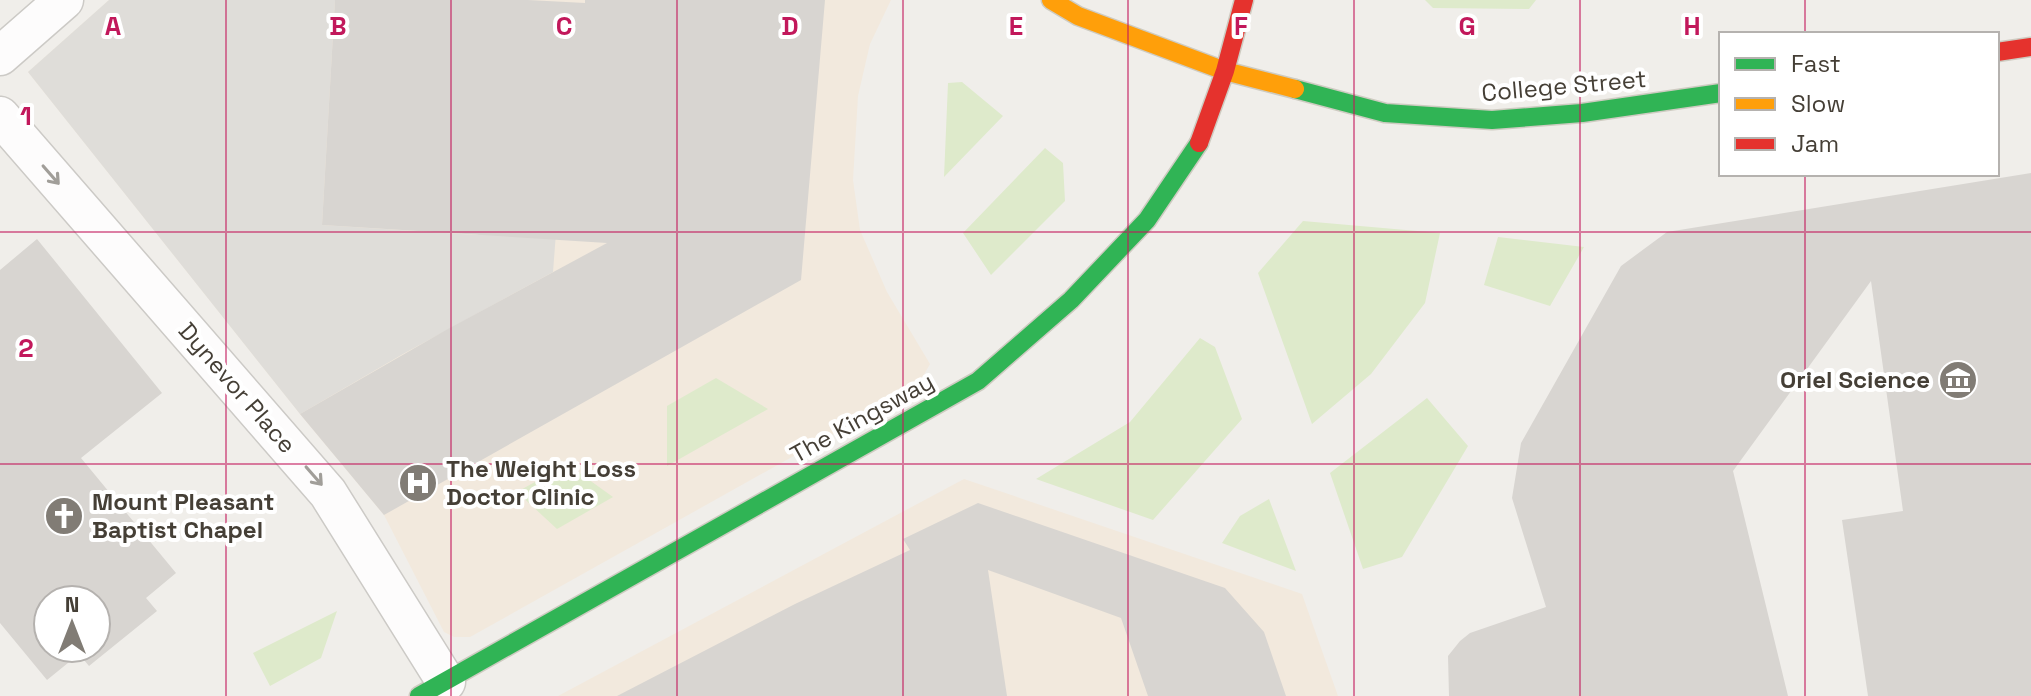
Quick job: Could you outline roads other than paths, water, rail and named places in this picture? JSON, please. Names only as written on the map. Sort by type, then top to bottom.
[{"type":"street","name":"College Street","points":[[1051,0],[1078,16],[1225,71],[1385,113],[1492,120],[1582,113],[1719,93]]},
{"type":"street","name":"The Kingsway","points":[[433,689],[978,381],[1071,300],[1147,220],[1196,150],[1225,71],[1244,0]]},
{"type":"street","points":[[1999,52],[2031,47]]},
{"type":"lane","points":[[0,56],[64,0]]},
{"type":"lane","name":"Dynevor Place","points":[[0,116],[328,493],[433,689]]},
{"type":"place","name":"Oriel Science","points":[[1958,380]]},
{"type":"place","name":"The Weight Loss Doctor Clinic","points":[[418,483]]},
{"type":"place","name":"Mount Pleasant Baptist Chapel","points":[[64,516]]}]
